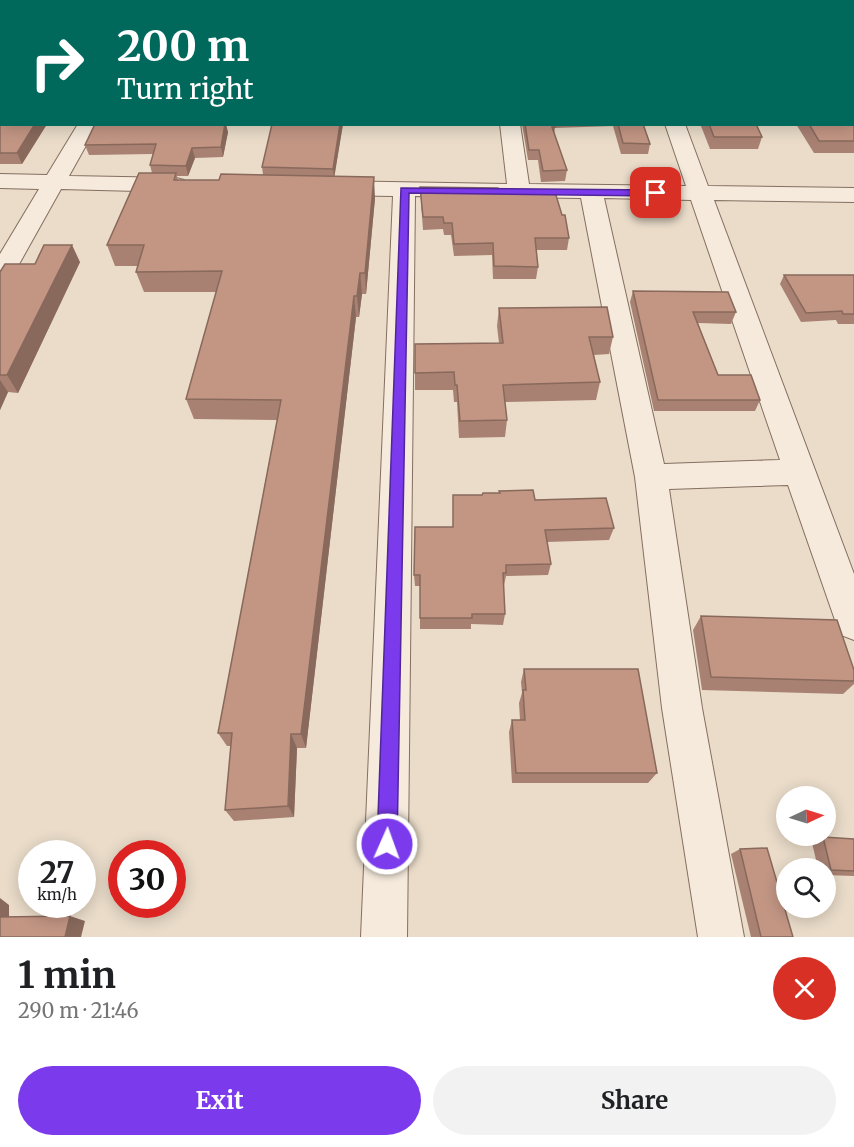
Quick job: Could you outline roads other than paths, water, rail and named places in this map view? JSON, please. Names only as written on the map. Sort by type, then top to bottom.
[{"type":"street","points":[[0,275],[87,126]]},
{"type":"street","points":[[510,126],[519,190]]},
{"type":"street","points":[[676,126],[854,623]]},
{"type":"street","points":[[0,181],[195,185]]},
{"type":"street","points":[[311,188],[854,195]]},
{"type":"street","points":[[384,937],[405,190]]},
{"type":"street","points":[[591,192],[651,477],[682,708],[721,937]]},
{"type":"street","points":[[651,477],[800,472]]}]
